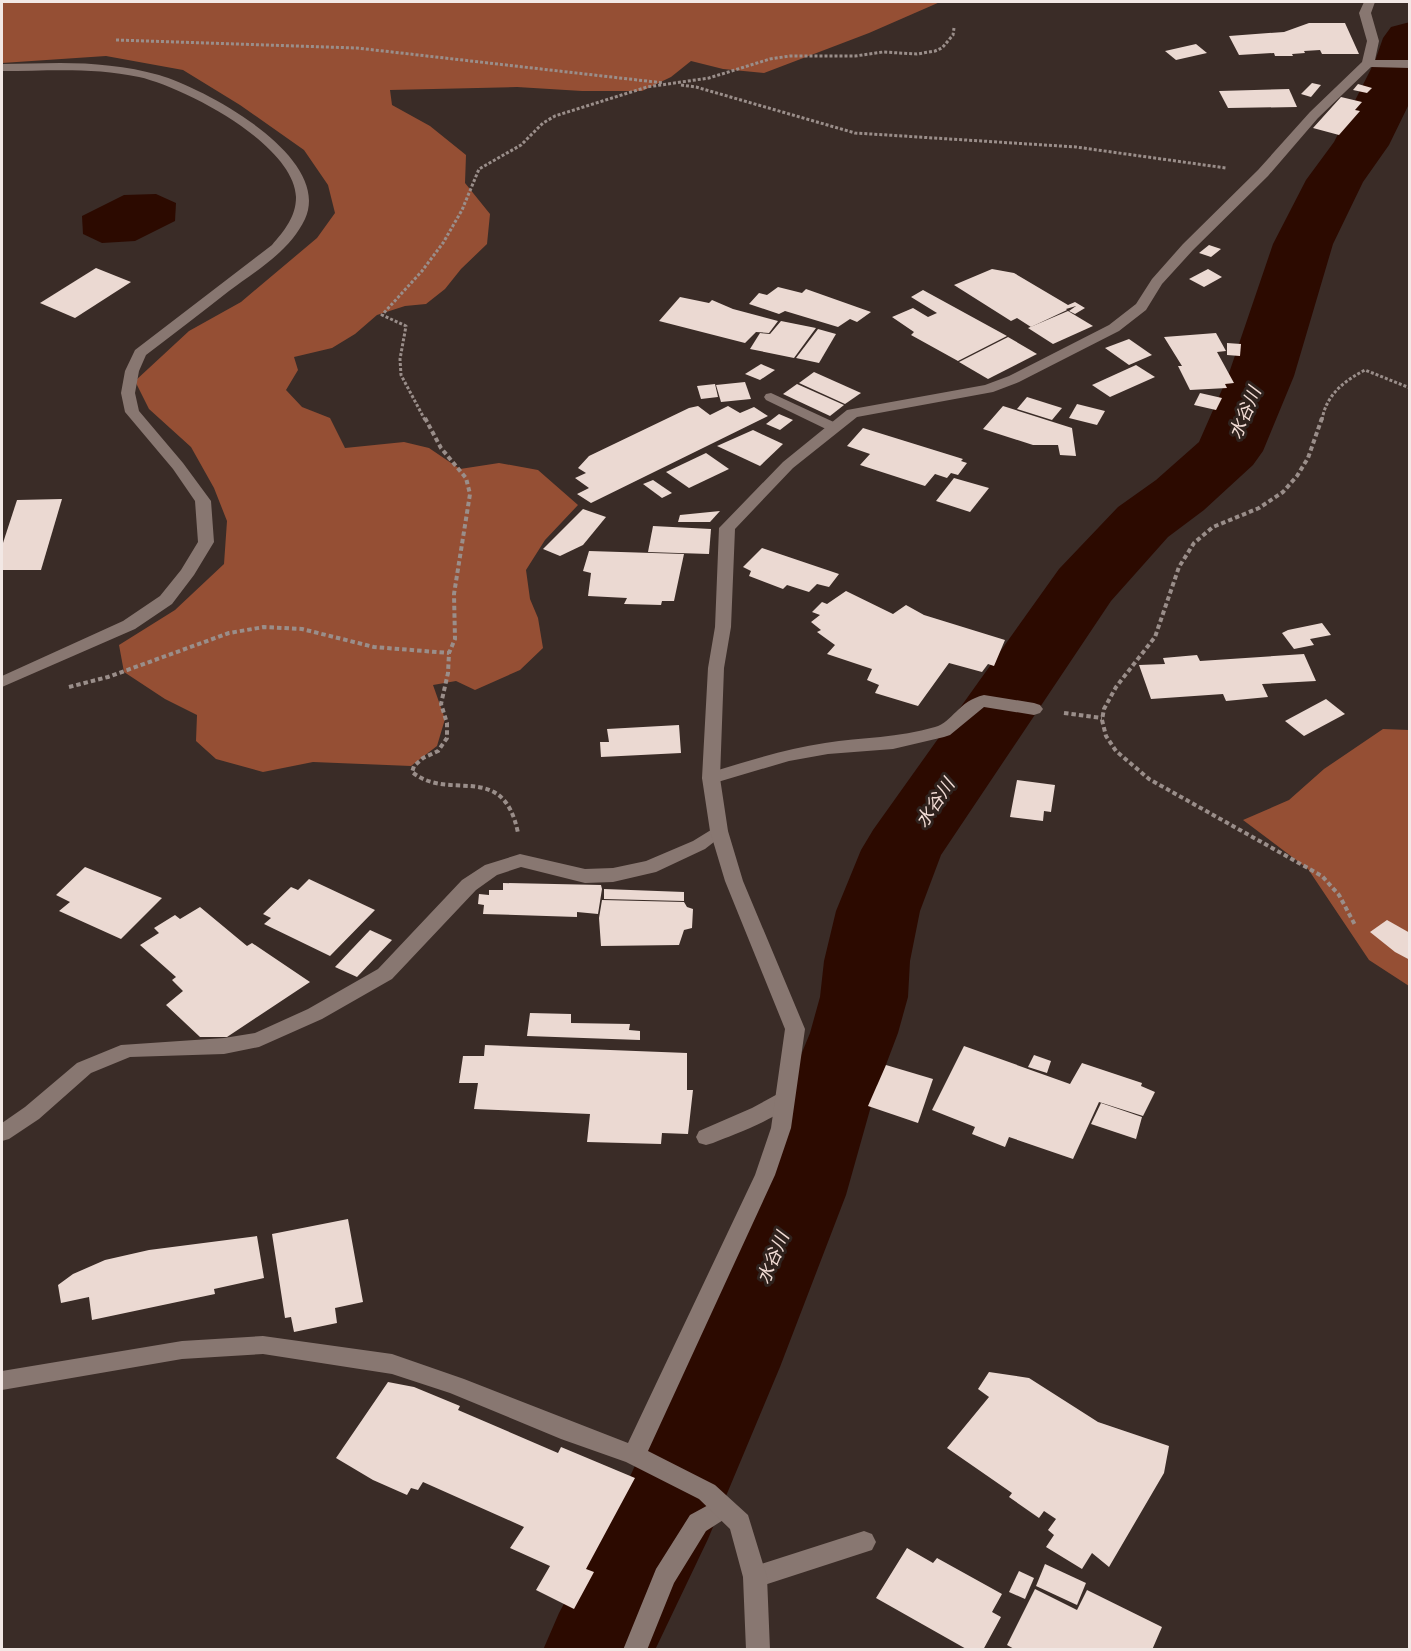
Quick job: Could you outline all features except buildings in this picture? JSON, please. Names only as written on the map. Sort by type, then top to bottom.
[{"type":"street","points":[[634,1455],[765,1175],[781,1128],[795,1029],[734,882],[719,831],[711,778],[711,725],[716,668],[723,627],[727,528],[788,465],[852,413],[988,389],[1051,362],[1114,328],[1141,306],[1157,282],[1188,247],[1263,173],[1314,115],[1368,63],[1373,41],[1365,13],[1369,2]]},
{"type":"street","points":[[1368,63],[1410,64]]},
{"type":"street","points":[[2,68],[84,66],[156,78],[185,90],[235,117],[288,161],[300,183],[302,207],[295,227],[277,248],[140,352],[132,371],[128,393],[132,412],[178,466],[203,501],[206,542],[188,572],[166,600],[129,626],[2,682]]},
{"type":"street","points":[[771,397],[833,427]]},
{"type":"street","points":[[711,778],[788,755],[828,748],[893,743],[935,734],[944,731],[975,703],[984,701],[1034,709]]},
{"type":"street","points":[[2,1132],[32,1113],[84,1068],[128,1050],[224,1046],[259,1040],[315,1014],[385,974],[469,885],[491,870],[520,860],[585,876],[613,875],[650,867],[699,845],[719,831]]},
{"type":"street","points":[[706,1137],[759,1114],[785,1098]]},
{"type":"street","points":[[2,1381],[182,1350],[263,1345],[392,1364],[634,1455],[706,1492],[740,1523],[755,1577],[758,1650]]},
{"type":"street","points":[[635,1650],[664,1577],[698,1523],[723,1508]]},
{"type":"street","points":[[755,1577],[864,1542]]},
{"type":"path","points":[[520,860],[516,821],[506,805],[484,787],[432,783],[417,778],[412,772],[414,766],[423,758],[438,751],[447,738],[447,723],[441,704],[448,673],[449,653],[455,639],[454,594],[470,494],[466,478],[441,448],[401,375],[400,359],[406,326],[382,315],[422,271],[443,243],[462,210],[478,169],[521,145],[543,123],[555,116],[646,87],[709,78],[741,66],[790,56],[855,56],[883,52],[916,54],[935,51],[942,48],[953,35],[954,28]]},
{"type":"path","points":[[107,40],[357,48],[671,84],[696,87],[855,133],[1076,147],[1263,173]]},
{"type":"path","points":[[1355,925],[1342,901],[1326,879],[1224,820],[1169,793],[1138,772],[1115,750],[1103,729],[1102,718],[1108,701],[1117,687],[1155,637],[1168,603],[1173,581],[1190,545],[1207,531],[1272,501],[1293,483],[1307,462],[1325,406],[1350,378],[1365,370],[1410,388]]},
{"type":"path","points":[[59,689],[108,677],[229,633],[264,627],[302,629],[374,648],[449,653]]},
{"type":"shaded area","points":[[2,2],[940,2],[869,33],[764,73],[723,69],[691,61],[671,77],[642,91],[582,91],[517,87],[390,90],[392,105],[430,126],[466,155],[465,183],[490,214],[487,244],[461,269],[445,289],[426,304],[405,306],[377,315],[355,334],[332,348],[294,357],[298,370],[286,390],[302,407],[330,418],[345,448],[404,442],[429,448],[460,469],[499,463],[538,470],[578,505],[545,540],[526,570],[530,599],[538,618],[543,648],[520,670],[475,690],[456,681],[433,685],[445,719],[437,746],[411,766],[313,762],[263,772],[216,759],[196,741],[197,715],[165,699],[124,672],[119,645],[175,610],[224,564],[227,521],[214,488],[191,447],[149,409],[135,381],[189,331],[241,302],[317,238],[335,213],[328,185],[304,150],[240,105],[183,70],[106,56],[2,63]]},
{"type":"shaded area","points":[[156,194],[176,203],[175,221],[135,241],[102,243],[83,234],[82,216],[124,195]]},
{"type":"shaded area","points":[[1383,729],[1409,730],[1409,986],[1369,960],[1308,869],[1243,820],[1289,800],[1324,769]]},
{"type":"waterway","name":"水谷川","points":[[598,1650],[655,1539],[730,1367],[799,1195],[828,1099],[854,1033],[864,997],[867,961],[878,911],[902,850],[1085,585],[1143,522],[1180,495],[1229,451],[1261,376],[1303,244],[1335,180],[1361,145],[1402,61],[1410,38]]}]
